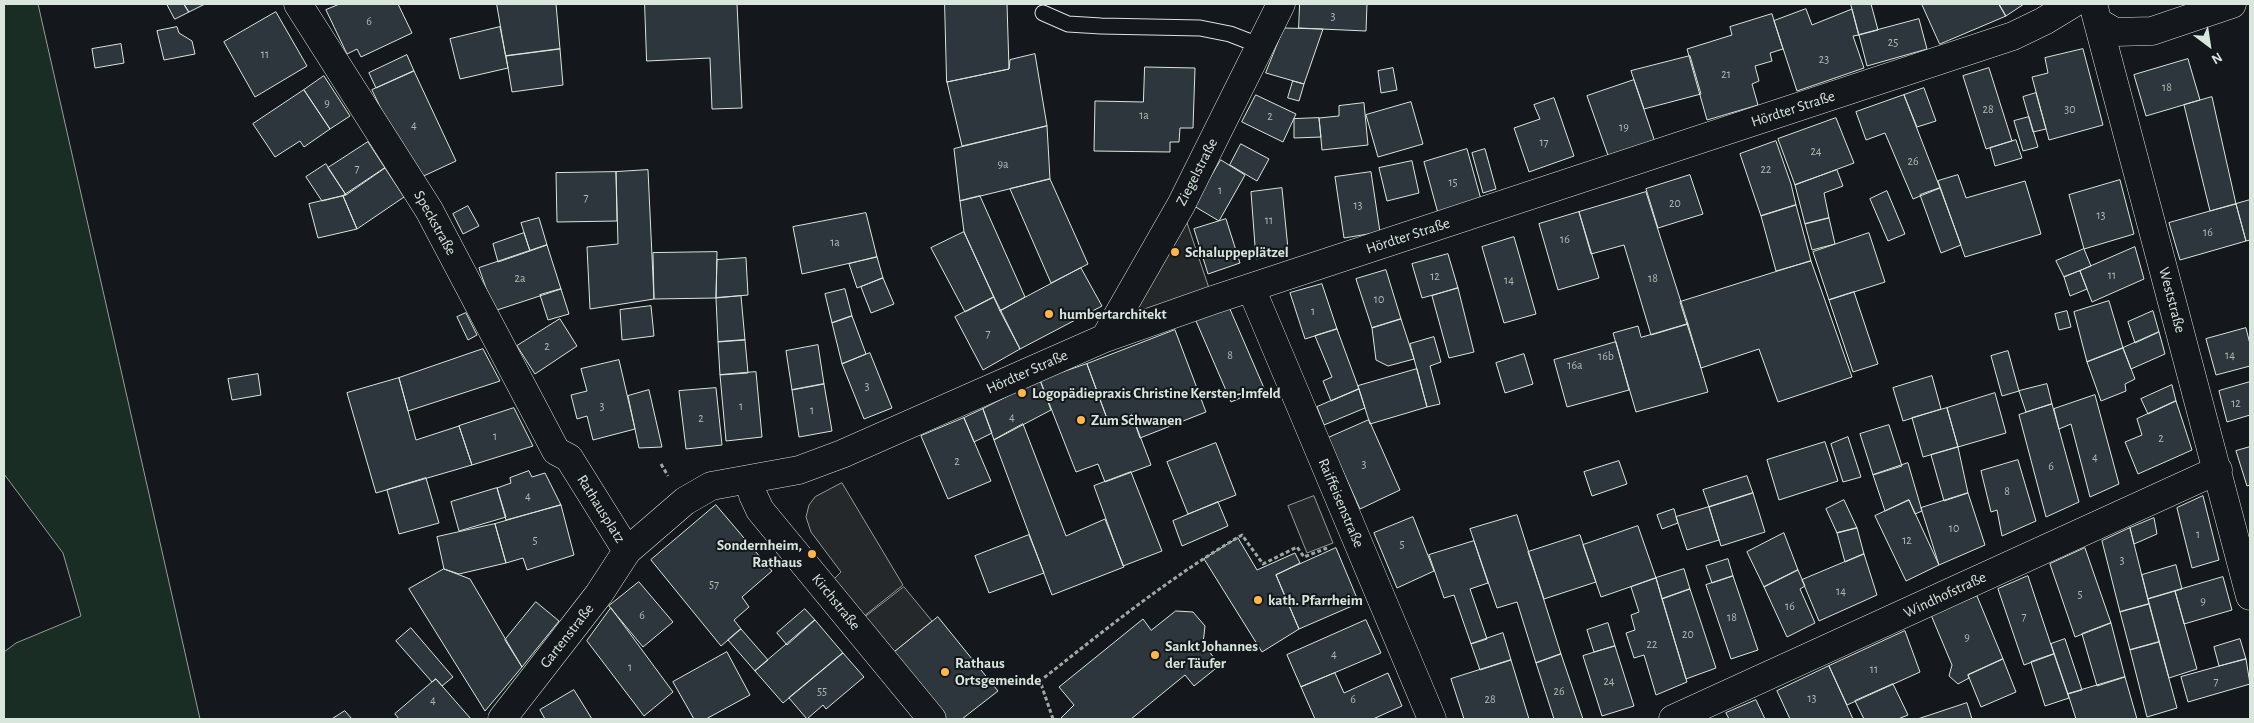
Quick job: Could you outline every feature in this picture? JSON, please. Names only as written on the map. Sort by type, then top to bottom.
[{"type":"street","name":"Speckstraße","points":[[298,4],[429,210],[556,451]]},
{"type":"street","name":"Ziegelstraße","points":[[1105,338],[1181,205],[1281,4]]},
{"type":"street","name":"Hördter Straße","points":[[749,479],[799,470],[842,454],[1105,338],[2013,36],[2051,18],[2072,4]]},
{"type":"street","points":[[2095,13],[2115,32],[2152,31],[2232,4]]},
{"type":"street","name":"Weststraße","points":[[2095,13],[2250,596]]},
{"type":"street","name":"Raiffeisenstraße","points":[[1251,288],[1432,719]]},
{"type":"street","name":"Rathausplatz","points":[[556,451],[569,458],[627,551],[685,501],[700,491],[724,483],[749,479]]},
{"type":"street","name":"Windhofstraße","points":[[1673,719],[2218,470]]},
{"type":"street","name":"Kirchstraße","points":[[749,479],[753,495],[760,510],[932,719]]},
{"type":"street","name":"Gartenstraße","points":[[502,719],[600,594],[627,551]]},
{"type":"lane","points":[[1043,13],[1068,24],[1200,28],[1230,34],[1261,46]]},
{"type":"path","points":[[1053,719],[1040,681],[1133,607],[1199,560],[1242,535],[1262,564],[1297,547],[1304,558],[1355,536]]},
{"type":"green space","points":[[4,4],[38,4],[200,719],[4,719],[4,652],[16,643],[81,616],[63,553],[4,474]]},
{"type":"shaded area","name":"Schaluppeplätzel","points":[[1181,205],[1213,300],[1105,338]]},
{"type":"shaded area","points":[[842,483],[903,585],[863,617],[834,579],[841,572],[811,532],[806,517],[809,505],[815,497]]},
{"type":"shaded area","points":[[1314,496],[1333,543],[1307,553],[1288,506]]},
{"type":"shaded area","points":[[904,587],[932,621],[892,654],[864,618]]},
{"type":"building","points":[[167,4],[184,4],[189,12],[175,19]]},
{"type":"building","points":[[184,4],[205,4],[189,12]]},
{"type":"building","points":[[340,4],[398,4],[412,33],[361,57],[357,49],[347,54],[326,10]]},
{"type":"building","points":[[497,4],[556,4],[560,49],[506,56]]},
{"type":"building","points":[[645,4],[737,4],[742,108],[712,109],[710,58],[647,61]]},
{"type":"building","points":[[945,4],[1007,4],[1009,69],[947,82]]},
{"type":"building","points":[[1300,4],[1367,4],[1366,31],[1299,28]]},
{"type":"building","points":[[1851,4],[1871,4],[1878,30],[1859,35]]},
{"type":"building","points":[[1922,4],[1999,4],[2006,16],[1940,44]]},
{"type":"building","points":[[1999,4],[2024,4],[2006,16]]},
{"type":"building","points":[[1806,9],[1812,25],[1852,9],[1859,35],[1853,36],[1864,68],[1797,91],[1774,21]]},
{"type":"building","points":[[276,12],[307,66],[255,97],[224,42]]},
{"type":"building","points":[[1772,14],[1783,49],[1770,53],[1772,61],[1755,66],[1759,81],[1752,84],[1758,105],[1707,120],[1687,49],[1732,35],[1730,27]]},
{"type":"building","points":[[1919,19],[1927,49],[1867,66],[1859,35]]},
{"type":"building","points":[[177,27],[179,33],[192,41],[195,54],[164,60],[157,31]]},
{"type":"building","points":[[500,27],[508,68],[460,79],[450,39]]},
{"type":"building","points":[[1284,28],[1323,29],[1304,84],[1266,73]]},
{"type":"building","points":[[121,44],[124,63],[95,68],[92,49]]},
{"type":"building","points":[[560,49],[563,85],[512,92],[506,56]]},
{"type":"building","points":[[2083,49],[2103,125],[2049,140],[2032,77],[2048,73],[2045,58]]},
{"type":"building","points":[[1035,54],[1047,126],[962,146],[947,82],[1009,69],[1010,60]]},
{"type":"building","points":[[407,55],[414,71],[376,88],[369,73]]},
{"type":"building","points":[[1690,56],[1701,94],[1644,109],[1631,71]]},
{"type":"building","points":[[2188,59],[2200,100],[2146,116],[2134,75]]},
{"type":"building","points":[[1145,67],[1195,68],[1193,128],[1180,128],[1179,142],[1170,142],[1170,152],[1094,151],[1095,101],[1143,102]]},
{"type":"building","points":[[1393,68],[1397,90],[1381,93],[1378,71]]},
{"type":"building","points":[[1989,68],[2012,141],[1986,149],[1963,76]]},
{"type":"building","points":[[414,71],[456,161],[415,180],[372,90]]},
{"type":"building","points":[[324,76],[350,116],[330,129],[304,90]]},
{"type":"building","points":[[1634,80],[1656,145],[1610,161],[1587,96]]},
{"type":"building","points":[[1293,81],[1304,84],[1299,101],[1288,98]]},
{"type":"building","points":[[1924,88],[1936,121],[1917,127],[1904,95]]},
{"type":"building","points":[[304,90],[330,129],[304,147],[300,141],[275,157],[253,124]]},
{"type":"building","points":[[2036,93],[2046,129],[2033,132],[2023,97]]},
{"type":"building","points":[[1256,95],[1296,114],[1283,142],[1242,122]]},
{"type":"building","points":[[1904,95],[1940,188],[1913,199],[1885,133],[1866,140],[1856,112]]},
{"type":"building","points":[[2212,97],[2236,204],[2210,211],[2184,105]]},
{"type":"building","points":[[1554,98],[1574,156],[1529,172],[1514,128],[1540,119],[1534,105]]},
{"type":"building","points":[[1411,102],[1423,144],[1378,157],[1366,115]]},
{"type":"building","points":[[1364,103],[1368,145],[1322,150],[1319,118],[1339,116],[1339,106]]},
{"type":"building","points":[[2029,117],[2038,147],[2023,151],[2014,121]]},
{"type":"building","points":[[1319,118],[1321,137],[1294,138],[1294,119]]},
{"type":"building","points":[[1836,118],[1854,163],[1795,185],[1778,139]]},
{"type":"building","points":[[1047,126],[1050,179],[960,201],[954,149]]},
{"type":"building","points":[[2016,140],[2022,158],[1995,166],[1990,148]]},
{"type":"building","points":[[1776,141],[1796,205],[1761,216],[1740,154]]},
{"type":"building","points":[[368,142],[385,168],[346,195],[328,168]]},
{"type":"building","points":[[1241,144],[1269,159],[1257,181],[1230,165]]},
{"type":"building","points":[[1467,149],[1482,203],[1439,217],[1424,162]]},
{"type":"building","points":[[1485,149],[1496,189],[1483,193],[1472,153]]},
{"type":"building","points":[[1221,160],[1245,175],[1219,221],[1194,206]]},
{"type":"building","points":[[1412,161],[1419,193],[1387,201],[1379,168]]},
{"type":"building","points":[[326,164],[346,195],[322,201],[306,177]]},
{"type":"building","points":[[385,168],[404,197],[357,229],[343,196]]},
{"type":"building","points":[[648,170],[654,299],[590,309],[587,247],[618,244],[616,172]]},
{"type":"building","points":[[1837,170],[1843,186],[1824,193],[1829,218],[1805,224],[1795,185]]},
{"type":"building","points":[[616,172],[617,221],[557,222],[556,173]]},
{"type":"building","points":[[1371,172],[1380,232],[1344,238],[1335,177]]},
{"type":"building","points":[[1690,175],[1703,214],[1658,228],[1646,189]]},
{"type":"building","points":[[1958,175],[1966,198],[2025,181],[2041,234],[1965,257],[1938,181]]},
{"type":"building","points":[[1050,179],[1088,264],[1051,283],[1010,189]]},
{"type":"building","points":[[2120,180],[2134,234],[2084,249],[2069,195]]},
{"type":"building","points":[[1282,188],[1288,249],[1256,259],[1251,192]]},
{"type":"building","points":[[1940,188],[1961,245],[1941,253],[1920,195]]},
{"type":"building","points":[[1887,191],[1905,234],[1888,241],[1870,199]]},
{"type":"building","points":[[1646,192],[1688,324],[1651,335],[1624,245],[1591,254],[1579,212]]},
{"type":"building","points":[[343,196],[357,229],[318,238],[309,204]]},
{"type":"building","points":[[980,196],[1025,297],[1000,311],[964,232],[960,201]]},
{"type":"building","points":[[2250,200],[2250,240],[2246,241],[2236,204]]},
{"type":"building","points":[[2236,204],[2246,241],[2180,260],[2169,223]]},
{"type":"building","points":[[1796,205],[1811,261],[1776,271],[1761,216]]},
{"type":"building","points":[[468,206],[479,226],[463,234],[453,214]]},
{"type":"building","points":[[1579,212],[1599,278],[1558,290],[1539,224]]},
{"type":"building","points":[[866,213],[877,257],[802,274],[793,227]]},
{"type":"building","points":[[539,218],[547,245],[530,251],[521,223]]},
{"type":"building","points":[[1829,218],[1835,244],[1812,250],[1805,224]]},
{"type":"building","points":[[1226,219],[1240,263],[1208,274],[1194,229]]},
{"type":"building","points":[[964,232],[994,297],[965,312],[931,248]]},
{"type":"building","points":[[524,233],[530,251],[498,262],[493,244]]},
{"type":"building","points":[[1869,233],[1885,282],[1829,300],[1813,252]]},
{"type":"building","points":[[1514,237],[1536,314],[1504,323],[1482,247]]},
{"type":"building","points":[[547,245],[561,289],[494,311],[479,268]]},
{"type":"building","points":[[2135,247],[2144,279],[2092,302],[2080,271]]},
{"type":"building","points":[[2084,249],[2091,266],[2064,277],[2056,261]]},
{"type":"building","points":[[717,252],[716,298],[654,299],[653,253]]},
{"type":"building","points":[[1448,254],[1458,288],[1422,298],[1412,264]]},
{"type":"building","points":[[877,257],[883,278],[857,288],[849,264]]},
{"type":"building","points":[[746,258],[748,295],[716,298],[717,260]]},
{"type":"building","points":[[1811,261],[1852,377],[1778,402],[1759,349],[1701,368],[1680,302]]},
{"type":"building","points":[[1081,268],[1102,306],[1020,349],[1000,311]]},
{"type":"building","points":[[1386,270],[1401,319],[1372,328],[1356,279]]},
{"type":"building","points":[[2080,271],[2087,289],[2070,296],[2064,277]]},
{"type":"building","points":[[883,278],[894,304],[871,313],[861,287]]},
{"type":"building","points":[[1322,284],[1337,329],[1305,339],[1290,293]]},
{"type":"building","points":[[1458,288],[1474,352],[1449,358],[1432,296]]},
{"type":"building","points":[[561,289],[569,314],[548,320],[540,295]]},
{"type":"building","points":[[845,289],[852,316],[832,323],[825,294]]},
{"type":"building","points":[[1854,292],[1878,364],[1853,372],[1829,300]]},
{"type":"building","points":[[741,296],[745,340],[718,342],[716,298]]},
{"type":"building","points":[[994,297],[1020,349],[983,370],[955,317]]},
{"type":"building","points":[[2109,301],[2123,348],[2087,362],[2074,312]]},
{"type":"building","points":[[651,306],[654,336],[622,340],[620,310]]},
{"type":"building","points":[[1229,307],[1264,388],[1231,402],[1196,321]]},
{"type":"building","points":[[2067,311],[2071,327],[2059,330],[2055,314]]},
{"type":"building","points":[[2153,311],[2159,332],[2135,343],[2128,322]]},
{"type":"building","points":[[466,313],[477,335],[468,340],[457,317]]},
{"type":"building","points":[[852,316],[866,354],[842,364],[832,323]]},
{"type":"building","points":[[560,319],[577,346],[535,374],[517,346]]},
{"type":"building","points":[[1401,319],[1414,359],[1388,366],[1376,360],[1372,328]]},
{"type":"building","points":[[1688,324],[1708,392],[1636,412],[1613,333],[1638,326],[1641,337]]},
{"type":"building","points":[[2246,328],[2250,344],[2250,366],[2216,375],[2206,339]]},
{"type":"building","points":[[1337,329],[1359,389],[1331,401],[1323,381],[1332,377],[1315,336]]},
{"type":"building","points":[[1175,330],[1206,412],[1140,438],[1132,415],[1109,424],[1087,364]]},
{"type":"building","points":[[2159,332],[2165,354],[2131,369],[2123,348]]},
{"type":"building","points":[[1434,337],[1441,362],[1430,366],[1440,404],[1427,407],[1410,344]]},
{"type":"building","points":[[745,340],[748,373],[720,375],[718,342]]},
{"type":"building","points":[[1616,342],[1629,390],[1567,407],[1554,360]]},
{"type":"building","points":[[818,345],[824,384],[792,390],[786,351]]},
{"type":"building","points":[[2123,348],[2135,379],[2125,384],[2126,391],[2101,401],[2087,362]]},
{"type":"building","points":[[483,349],[500,381],[408,411],[399,378]]},
{"type":"building","points":[[2008,351],[2019,391],[2002,396],[1991,356]]},
{"type":"building","points":[[870,353],[892,408],[864,419],[842,364]]},
{"type":"building","points":[[1524,354],[1533,384],[1505,393],[1496,363]]},
{"type":"building","points":[[619,360],[635,429],[593,440],[587,416],[577,419],[571,395],[587,391],[581,369]]},
{"type":"building","name":"Zum Schwanen","points":[[1087,364],[1109,424],[1132,415],[1151,465],[1105,482],[1098,464],[1076,472],[1040,380]]},
{"type":"building","points":[[1417,369],[1427,407],[1370,424],[1358,386]]},
{"type":"building","points":[[756,372],[762,437],[726,441],[720,375]]},
{"type":"building","points":[[258,374],[261,395],[232,400],[228,379]]},
{"type":"building","points":[[1932,376],[1941,409],[1903,421],[1893,388]]},
{"type":"building","points":[[399,378],[416,440],[459,426],[472,465],[376,493],[347,393]]},
{"type":"building","points":[[1040,380],[1051,410],[994,440],[983,409]]},
{"type":"building","points":[[2250,382],[2250,415],[2227,422],[2219,391]]},
{"type":"building","points":[[824,384],[832,431],[799,437],[792,390]]},
{"type":"building","points":[[2047,384],[2052,404],[2026,412],[2019,391]]},
{"type":"building","points":[[2172,385],[2176,401],[2148,414],[2141,399]]},
{"type":"building","points":[[716,388],[722,445],[686,449],[679,391]]},
{"type":"building","points":[[1359,389],[1365,408],[1324,425],[1317,407]]},
{"type":"building","points":[[649,390],[662,447],[639,448],[628,396]]},
{"type":"building","points":[[1995,393],[2006,433],[1958,447],[1947,408]]},
{"type":"building","points":[[2095,395],[2119,484],[2090,497],[2071,424],[2059,429],[2054,409]]},
{"type":"building","points":[[2176,401],[2192,450],[2138,474],[2125,442],[2142,435],[2137,419]]},
{"type":"building","points":[[2052,404],[2079,502],[2046,517],[2019,415]]},
{"type":"building","points":[[514,408],[533,446],[472,465],[459,426]]},
{"type":"building","points":[[1947,408],[1958,447],[1923,457],[1912,418]]},
{"type":"building","points":[[983,409],[992,433],[974,442],[964,418]]},
{"type":"building","points":[[964,418],[991,481],[948,499],[921,436]]},
{"type":"building","points":[[1369,420],[1400,490],[1360,509],[1328,438]]},
{"type":"building","points":[[1023,424],[1066,536],[1105,519],[1124,567],[1052,595],[994,440]]},
{"type":"building","points":[[1889,425],[1902,466],[1873,475],[1860,434]]},
{"type":"building","points":[[1848,437],[1861,477],[1843,482],[1831,444]]},
{"type":"building","points":[[1825,442],[1838,481],[1779,500],[1767,460]]},
{"type":"building","points":[[1216,443],[1236,495],[1188,514],[1167,462]]},
{"type":"building","points":[[1958,447],[1968,493],[1944,501],[1931,455]]},
{"type":"building","points":[[2250,447],[2250,485],[2247,486],[2236,451]]},
{"type":"building","points":[[2018,460],[2036,521],[2002,536],[1997,510],[1991,512],[1981,471]]},
{"type":"building","points":[[1619,461],[1627,484],[1592,496],[1584,472]]},
{"type":"building","points":[[1908,463],[1922,511],[1915,514],[1909,500],[1885,511],[1873,475]]},
{"type":"building","points":[[529,471],[532,477],[545,473],[561,505],[506,520],[497,488],[511,483],[510,478]]},
{"type":"building","points":[[1131,472],[1162,551],[1123,566],[1094,486]]},
{"type":"building","points":[[1747,476],[1753,493],[1709,507],[1703,490]]},
{"type":"building","points":[[426,478],[439,523],[399,534],[387,490]]},
{"type":"building","points":[[497,488],[506,517],[459,531],[451,502]]},
{"type":"building","points":[[1753,493],[1765,532],[1721,546],[1709,507]]},
{"type":"building","points":[[1968,493],[1985,545],[1939,565],[1921,508]]},
{"type":"building","points":[[2203,496],[2219,560],[2192,568],[2177,508]]},
{"type":"building","points":[[1844,500],[1857,528],[1837,533],[1826,509]]},
{"type":"building","points":[[1909,500],[1939,565],[1906,581],[1875,516]]},
{"type":"building","points":[[1218,502],[1228,526],[1182,546],[1173,521]]},
{"type":"building","points":[[561,505],[574,555],[527,570],[523,558],[506,563],[495,524]]},
{"type":"building","points":[[716,505],[772,571],[742,597],[749,607],[734,620],[741,629],[721,646],[651,560]]},
{"type":"building","points":[[1709,507],[1719,540],[1687,550],[1676,517]]},
{"type":"building","points":[[1674,509],[1678,523],[1662,529],[1657,515]]},
{"type":"building","points":[[1517,515],[1561,654],[1536,663],[1517,602],[1497,608],[1470,529]]},
{"type":"building","points":[[1413,517],[1434,571],[1397,588],[1374,533]]},
{"type":"building","points":[[2154,518],[2157,534],[2134,544],[2130,528]]},
{"type":"building","points":[[495,524],[506,563],[459,574],[444,569],[437,537]]},
{"type":"building","points":[[1638,526],[1656,578],[1601,597],[1583,545]]},
{"type":"building","points":[[1857,528],[1864,554],[1845,562],[1837,533]]},
{"type":"building","points":[[2130,528],[2149,604],[2120,612],[2102,541]]},
{"type":"building","points":[[1784,533],[1798,570],[1764,587],[1747,552]]},
{"type":"building","points":[[1029,535],[1044,573],[989,593],[975,556]]},
{"type":"building","points":[[1580,535],[1596,582],[1544,599],[1528,552]]},
{"type":"building","name":"kath. Pfarrheim","points":[[1238,538],[1257,570],[1295,553],[1300,563],[1276,575],[1299,629],[1262,652],[1204,559]]},
{"type":"building","points":[[1474,541],[1488,583],[1470,589],[1487,639],[1471,644],[1454,595],[1444,598],[1429,555]]},
{"type":"building","points":[[1336,548],[1359,603],[1299,629],[1276,575]]},
{"type":"building","points":[[2085,548],[2111,623],[2075,637],[2050,564]]},
{"type":"building","points":[[1864,554],[1877,595],[1819,621],[1802,580]]},
{"type":"building","points":[[1728,559],[1733,576],[1712,583],[1706,566]]},
{"type":"building","points":[[2176,565],[2182,589],[2148,599],[2142,575]]},
{"type":"building","points":[[444,569],[470,579],[522,667],[485,711],[409,589]]},
{"type":"building","points":[[1684,569],[1690,589],[1662,599],[1656,578]]},
{"type":"building","points":[[1798,570],[1805,586],[1800,589],[1815,623],[1787,637],[1764,587]]},
{"type":"building","points":[[1733,576],[1758,650],[1731,659],[1706,585]]},
{"type":"building","points":[[2028,576],[2054,654],[2024,665],[1998,589]]},
{"type":"building","points":[[2223,577],[2232,610],[2184,624],[2175,591]]},
{"type":"building","points":[[1656,578],[1687,682],[1656,695],[1644,655],[1634,658],[1626,633],[1635,630],[1631,615],[1639,612],[1631,587]]},
{"type":"building","points":[[639,582],[673,622],[643,647],[609,606]]},
{"type":"building","points":[[1690,589],[1716,668],[1686,679],[1662,599]]},
{"type":"building","points":[[2175,591],[2197,669],[2169,678],[2148,599]]},
{"type":"building","points":[[1977,596],[2003,659],[1968,675],[1969,678],[1958,684],[1949,676],[1952,665],[1931,615]]},
{"type":"building","points":[[536,602],[559,621],[522,667],[505,640]]},
{"type":"building","points":[[2149,604],[2159,642],[2130,650],[2120,612]]},
{"type":"building","points":[[611,608],[673,692],[644,716],[587,641]]},
{"type":"building","points":[[805,609],[815,620],[787,645],[777,633]]},
{"type":"building","name":"Sankt Johannes der Täufer","points":[[1176,611],[1193,612],[1205,626],[1203,644],[1220,665],[1194,686],[1185,675],[1131,719],[1060,719],[1074,705],[1059,687],[1143,619],[1151,630]]},
{"type":"building","name":"Rathaus Ortsgemeinde","points":[[938,617],[998,691],[962,719],[946,719],[892,654]]},
{"type":"building","points":[[815,620],[843,653],[783,703],[755,671]]},
{"type":"building","points":[[1366,620],[1381,653],[1301,687],[1287,655]]},
{"type":"building","points":[[1608,623],[1615,646],[1594,652],[1587,630]]},
{"type":"building","points":[[2111,623],[2125,677],[2097,686],[2082,634]]},
{"type":"building","points":[[411,628],[453,677],[442,686],[436,679],[432,682],[396,641]]},
{"type":"building","points":[[741,629],[768,660],[755,671],[728,640]]},
{"type":"building","points":[[1905,631],[1920,672],[1847,705],[1829,666]]},
{"type":"building","points":[[1503,633],[1511,660],[1480,670],[1471,644]]},
{"type":"building","points":[[2065,639],[2082,690],[2068,694],[2051,644]]},
{"type":"building","points":[[2240,639],[2246,659],[2219,666],[2214,647]]},
{"type":"building","points":[[2159,642],[2177,708],[2147,717],[2130,650]]},
{"type":"building","points":[[1615,646],[1634,706],[1602,716],[1583,656]]},
{"type":"building","points":[[727,652],[750,695],[706,719],[694,719],[673,682]]},
{"type":"building","points":[[843,653],[864,677],[826,709],[823,705],[807,719],[789,698]]},
{"type":"building","points":[[1561,654],[1583,719],[1554,719],[1536,663]]},
{"type":"building","points":[[2054,654],[2069,698],[2045,706],[2031,662]]},
{"type":"building","points":[[2003,659],[2016,692],[1981,707],[1968,675]]},
{"type":"building","points":[[2246,659],[2250,684],[2188,702],[2181,677]]},
{"type":"building","points":[[1511,660],[1529,719],[1464,719],[1451,679]]},
{"type":"building","points":[[1829,666],[1853,719],[1790,719],[1777,691]]},
{"type":"building","points":[[1335,673],[1344,693],[1388,673],[1402,706],[1373,719],[1315,719],[1301,687]]},
{"type":"building","points":[[2125,677],[2137,719],[2076,719],[2068,694]]},
{"type":"building","points":[[436,679],[471,719],[399,719],[395,714]]},
{"type":"building","points":[[1893,684],[1908,715],[1898,719],[1864,719],[1855,701]]},
{"type":"building","points":[[574,690],[592,719],[545,719],[540,710]]},
{"type":"building","points":[[1756,700],[1765,719],[1729,719],[1726,713]]},
{"type":"building","points":[[1967,703],[1972,719],[1918,719]]},
{"type":"building","points":[[345,711],[352,719],[332,719]]},
{"type":"place","name":"Schaluppeplätzel","points":[[1175,252]]},
{"type":"place","name":"humbertarchitekt","points":[[1049,314]]},
{"type":"place","name":"Logopädiepraxis Christine Kersten-Imfeld","points":[[1022,393]]},
{"type":"place","name":"Zum Schwanen","points":[[1081,420]]},
{"type":"place","name":"Sondernheim, Rathaus","points":[[812,554]]},
{"type":"place","name":"kath. Pfarrheim","points":[[1258,600]]},
{"type":"place","name":"Sankt Johannes der Täufer","points":[[1155,655]]},
{"type":"place","name":"Rathaus Ortsgemeinde","points":[[945,672]]}]
